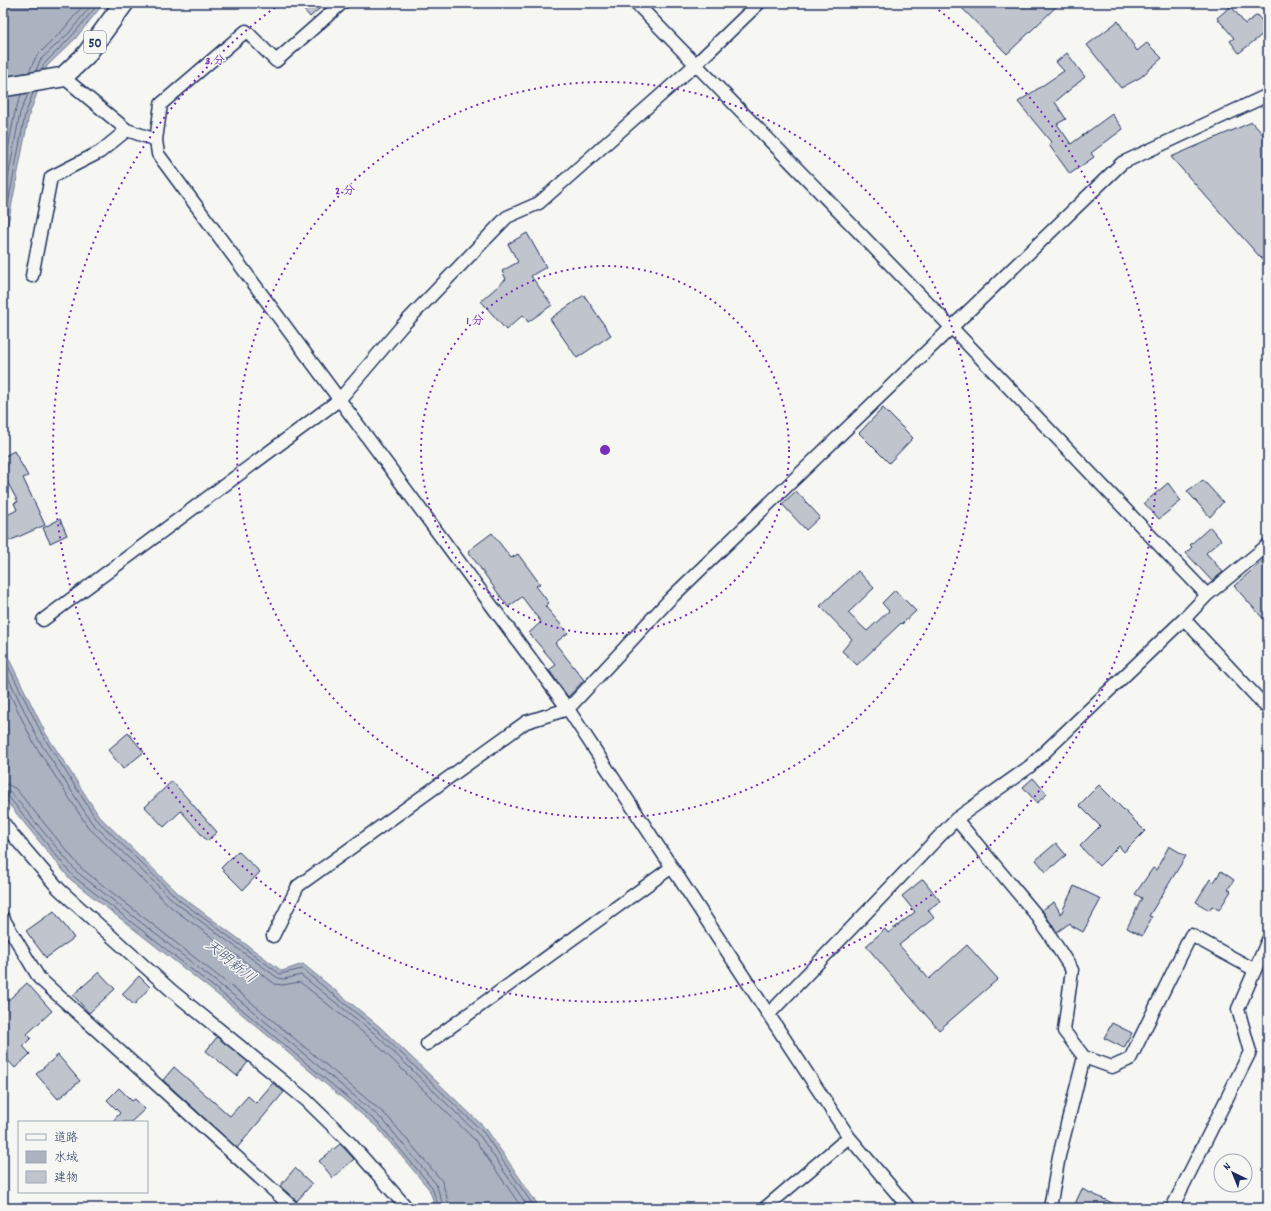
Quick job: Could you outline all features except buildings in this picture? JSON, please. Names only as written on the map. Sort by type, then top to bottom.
[{"type":"main road","name":"50","points":[[63,77],[86,55],[124,3]]},
{"type":"main road","points":[[3,87],[63,77]]},
{"type":"street","points":[[342,3],[276,61],[246,31],[161,104],[156,140],[158,154],[568,709],[849,1137],[909,1208]]},
{"type":"street","points":[[636,3],[951,327],[1207,595]]},
{"type":"street","points":[[43,620],[339,400],[402,326],[507,217],[540,203],[696,64],[759,3]]},
{"type":"street","points":[[63,77],[127,130],[156,140]]},
{"type":"street","points":[[272,936],[298,886],[526,722],[568,709],[670,599],[1122,163],[1268,95]]},
{"type":"street","points":[[32,276],[51,176],[100,152],[127,130]]},
{"type":"street","points":[[769,1014],[956,819],[1029,767],[1184,619],[1207,595],[1268,545]]},
{"type":"street","points":[[1184,619],[1268,709]]},
{"type":"street","points":[[956,819],[1038,917],[1072,970],[1064,1031],[1084,1057],[1112,1067],[1130,1059],[1190,935],[1255,970]]},
{"type":"street","points":[[3,822],[59,889],[172,991],[306,1100],[350,1143],[407,1208]]},
{"type":"street","points":[[427,1044],[672,867]]},
{"type":"street","points":[[3,918],[38,978],[293,1208]]},
{"type":"street","points":[[1172,1208],[1250,1052],[1238,1009],[1268,940]]},
{"type":"street","points":[[1050,1208],[1059,1156],[1084,1057]]},
{"type":"street","points":[[765,1208],[849,1137]]},
{"type":"water","points":[[10,3],[104,3],[75,39],[47,66],[29,115],[3,250],[3,8]]},
{"type":"water","name":"天明新川","points":[[3,647],[46,734],[99,816],[182,897],[282,971],[303,964],[380,1027],[487,1130],[540,1208],[436,1208],[429,1189],[377,1127],[237,1010],[70,879],[3,797]]}]
